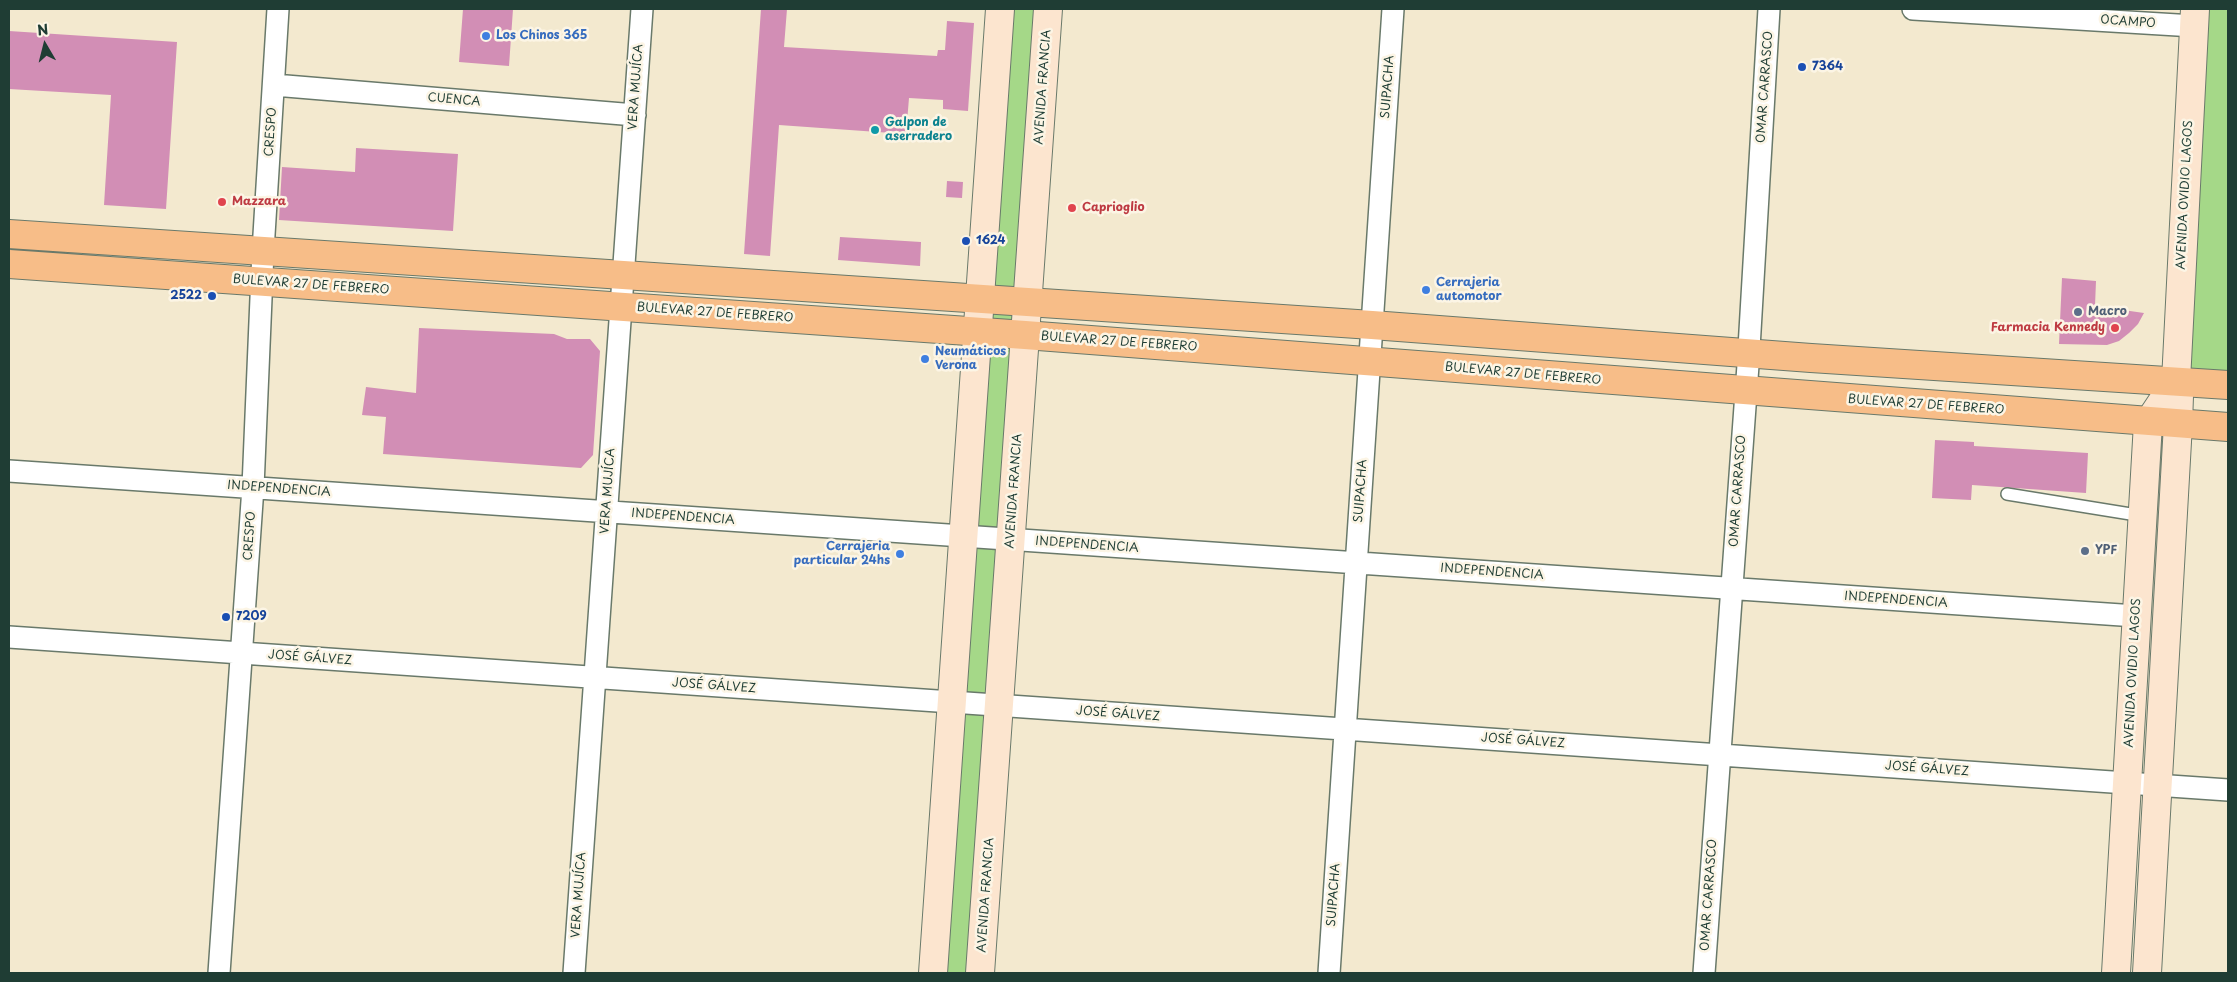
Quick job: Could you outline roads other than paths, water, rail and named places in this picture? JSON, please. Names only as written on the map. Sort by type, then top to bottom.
[{"type":"main road","points":[[933,973],[1000,9]]},
{"type":"main road","name":"AVENIDA FRANCIA","points":[[980,973],[1048,9]]},
{"type":"main road","name":"AVENIDA OVIDIO LAGOS","points":[[2147,973],[2178,424],[2179,396],[2176,381],[2194,18]]},
{"type":"main road","points":[[9,234],[1372,325],[1748,354],[2228,384]]},
{"type":"main road","name":"BULEVAR 27 DE FEBRERO","points":[[9,264],[1025,335],[2148,423],[2228,427]]},
{"type":"main road","name":"AVENIDA OVIDIO LAGOS","points":[[2116,973],[2148,423],[2176,381]]},
{"type":"street","name":"CRESPO","points":[[219,973],[253,488],[263,251],[278,9]]},
{"type":"street","name":"VERA MUJÍCA","points":[[574,973],[642,9]]},
{"type":"street","name":"SUIPACHA","points":[[1329,973],[1393,9]]},
{"type":"street","name":"OMAR CARRASCO","points":[[1704,973],[1748,354],[1770,9]]},
{"type":"street","name":"OCAMPO","points":[[1913,9],[2194,18]]},
{"type":"street","name":"CUENCA","points":[[274,85],[634,115]]},
{"type":"street","name":"INDEPENDENCIA","points":[[9,471],[2136,616]]},
{"type":"street","name":"JOSÉ GÁLVEZ","points":[[9,637],[2228,790]]},
{"type":"lane","points":[[2008,494],[2142,516]]},
{"type":"place","name":"Los Chinos 365","points":[[486,36]]},
{"type":"place","name":"7364","points":[[1802,67]]},
{"type":"place","name":"Galpon de aserradero","points":[[875,130]]},
{"type":"place","name":"Mazzara","points":[[222,202]]},
{"type":"place","name":"Caprioglio","points":[[1072,208]]},
{"type":"place","name":"1624","points":[[966,241]]},
{"type":"place","name":"Cerrajeria automotor","points":[[1426,290]]},
{"type":"place","name":"2522","points":[[212,296]]},
{"type":"place","name":"Macro","points":[[2078,312]]},
{"type":"place","name":"Farmacia Kennedy","points":[[2115,328]]},
{"type":"place","name":"Neumáticos Verona","points":[[925,359]]},
{"type":"place","name":"YPF","points":[[2085,551]]},
{"type":"place","name":"Cerrajeria particular 24hs","points":[[900,554]]},
{"type":"place","name":"7209","points":[[226,617]]}]
